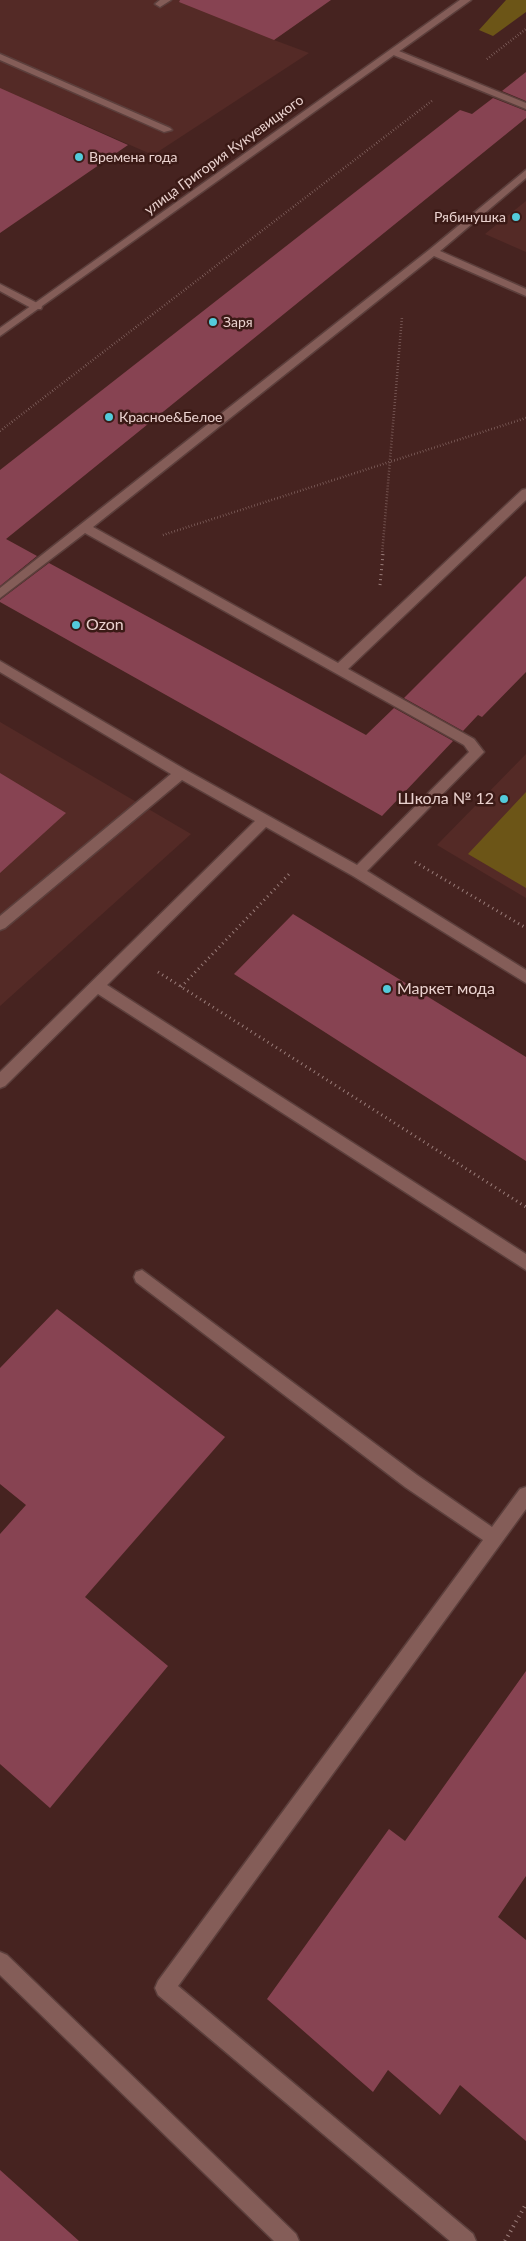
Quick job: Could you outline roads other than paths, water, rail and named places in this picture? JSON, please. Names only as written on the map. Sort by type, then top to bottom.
[{"type":"street","name":"улица Григория Кукуевицкого","points":[[0,333],[466,0]]},
{"type":"street","points":[[394,52],[526,106]]},
{"type":"street","points":[[0,58],[167,130]]},
{"type":"street","points":[[0,594],[86,528],[433,252],[526,173]]},
{"type":"street","points":[[433,252],[526,293]]},
{"type":"street","points":[[0,287],[37,307]]},
{"type":"street","points":[[339,670],[526,493]]},
{"type":"street","points":[[86,528],[469,742],[477,752],[387,845],[358,872]]},
{"type":"street","points":[[0,666],[181,773],[358,872],[526,977]]},
{"type":"street","points":[[0,924],[181,773]]},
{"type":"street","points":[[0,1082],[264,820]]},
{"type":"street","points":[[97,986],[526,1263]]},
{"type":"street","points":[[142,1277],[411,1481],[494,1538]]},
{"type":"street","points":[[466,2241],[165,1988],[526,1495]]},
{"type":"street","points":[[0,1962],[289,2241]]},
{"type":"place","name":"Времена года","points":[[79,157]]},
{"type":"place","name":"Рябинушка","points":[[516,217]]},
{"type":"place","name":"Заря","points":[[213,322]]},
{"type":"place","name":"Красное&Белое","points":[[109,417]]},
{"type":"place","name":"Ozon","points":[[76,625]]},
{"type":"place","name":"Школа № 12","points":[[504,799]]},
{"type":"place","name":"Маркет мода","points":[[387,989]]}]
